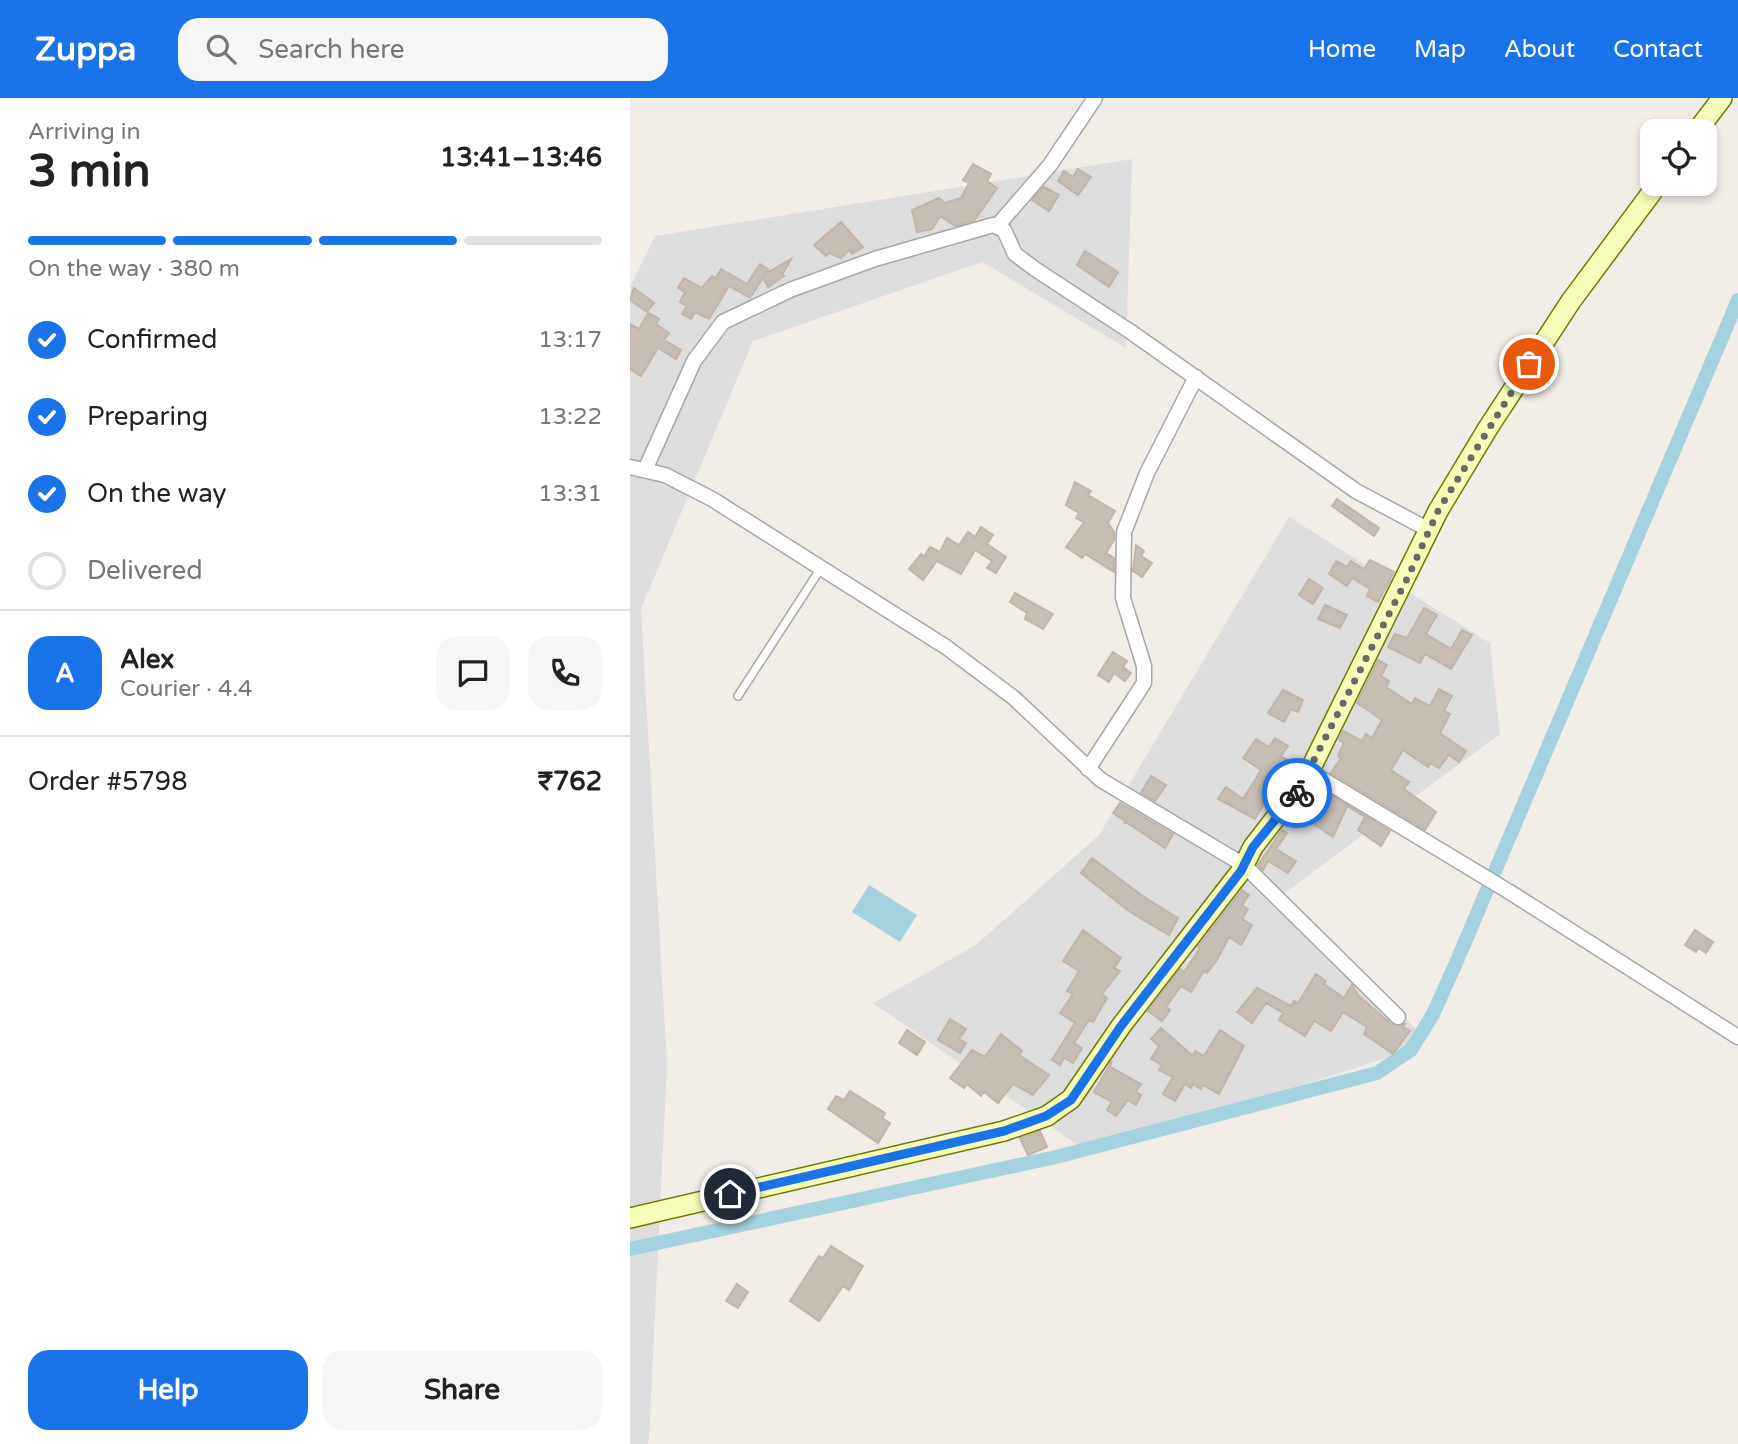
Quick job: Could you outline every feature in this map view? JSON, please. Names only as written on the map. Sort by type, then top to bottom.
[{"type":"street","points":[[1095,98],[1051,165],[998,225],[875,259],[790,290],[723,322],[694,361],[637,469],[665,475],[712,499],[914,625],[999,687],[1088,769],[1150,810],[1244,865],[1398,1017]]},
{"type":"street","points":[[1706,119],[1722,98]]},
{"type":"street","points":[[630,1218],[1004,1131],[1055,1112],[1075,1095],[1121,1026],[1244,865],[1253,847],[1291,801],[1309,771],[1449,491],[1571,301],[1649,196]]},
{"type":"street","points":[[998,225],[1011,239],[1019,258],[1195,377],[1356,491],[1429,530]]},
{"type":"street","points":[[1088,769],[1144,683],[1144,666],[1122,588],[1124,532],[1147,473],[1195,377]]},
{"type":"street","points":[[1309,771],[1508,891],[1738,1037]]},
{"type":"lane","points":[[738,696],[821,567]]},
{"type":"shaded area","points":[[1132,159],[1126,348],[982,262],[753,341],[641,609],[667,1064],[649,1439],[648,1444],[630,1444],[630,287],[655,236]]},
{"type":"shaded area","points":[[1289,517],[1490,643],[1500,734],[1279,897],[1419,1032],[1421,1038],[1399,1054],[1089,1153],[873,1003],[976,945],[1099,835]]},
{"type":"water","points":[[869,885],[917,915],[900,942],[852,912]]},
{"type":"building","points":[[973,164],[991,174],[987,181],[997,188],[974,221],[955,226],[940,216],[932,229],[917,232],[912,210],[939,198],[945,203],[961,198],[969,183],[963,180]]},
{"type":"building","points":[[1078,169],[1091,177],[1078,195],[1058,181],[1064,171],[1073,177]]},
{"type":"building","points":[[1044,187],[1059,195],[1049,211],[1032,200]]},
{"type":"building","points":[[841,222],[863,247],[852,254],[849,250],[841,258],[829,253],[826,256],[814,245]]},
{"type":"building","points":[[1085,251],[1118,272],[1109,287],[1077,265]]},
{"type":"building","points":[[791,259],[782,275],[784,276],[768,287],[763,278],[750,298],[729,286],[709,319],[695,312],[691,319],[682,314],[687,306],[680,302],[685,292],[678,288],[684,278],[702,288],[712,276],[716,278],[721,269],[747,284],[760,264],[768,269],[765,274]]},
{"type":"building","points":[[634,288],[654,303],[647,312],[630,300]]},
{"type":"building","points":[[648,313],[659,319],[656,324],[669,333],[664,340],[681,350],[676,359],[658,348],[641,376],[630,369],[630,324],[639,329]]},
{"type":"building","points":[[1075,482],[1091,491],[1088,495],[1115,511],[1108,523],[1114,532],[1114,540],[1106,553],[1114,558],[1114,572],[1085,554],[1082,558],[1066,547],[1084,522],[1076,518],[1079,513],[1066,505]]},
{"type":"building","points":[[1337,499],[1379,528],[1374,536],[1332,506]]},
{"type":"building","points":[[981,527],[993,535],[987,544],[1006,557],[996,573],[987,568],[992,561],[975,550],[961,574],[937,561],[923,580],[909,569],[921,554],[924,557],[930,547],[940,552],[947,538],[959,545],[968,532],[975,537]]},
{"type":"building","points":[[1136,545],[1144,551],[1141,556],[1152,563],[1142,577],[1133,571]]},
{"type":"building","points":[[1370,560],[1394,572],[1378,602],[1367,596],[1370,589],[1352,578],[1347,586],[1329,574],[1336,561],[1347,567],[1351,561],[1364,569]]},
{"type":"building","points":[[1309,579],[1323,588],[1313,604],[1299,595]]},
{"type":"building","points":[[1015,593],[1053,614],[1043,629],[1025,619],[1027,613],[1010,602]]},
{"type":"building","points":[[1325,605],[1347,615],[1340,628],[1318,619]]},
{"type":"building","points":[[1424,608],[1437,615],[1426,634],[1451,649],[1462,630],[1472,635],[1451,669],[1425,654],[1420,663],[1388,647],[1395,634],[1407,638]]},
{"type":"building","points":[[1113,652],[1127,661],[1123,667],[1131,673],[1125,681],[1114,673],[1109,682],[1098,675]]},
{"type":"building","points":[[1378,660],[1387,665],[1381,676],[1389,681],[1386,687],[1412,704],[1415,698],[1430,706],[1439,689],[1452,696],[1444,711],[1450,714],[1440,733],[1466,751],[1459,762],[1449,755],[1439,768],[1430,763],[1428,767],[1403,750],[1391,770],[1409,782],[1404,789],[1436,812],[1425,830],[1331,773],[1341,758],[1338,756],[1344,743],[1339,740],[1343,731],[1362,741],[1366,734],[1372,738],[1382,720],[1357,703]]},
{"type":"building","points":[[1283,690],[1303,700],[1298,712],[1291,709],[1284,722],[1268,713]]},
{"type":"building","points":[[1275,738],[1288,746],[1281,756],[1289,761],[1255,819],[1218,799],[1226,787],[1243,799],[1261,770],[1243,758],[1256,739],[1269,747]]},
{"type":"building","points":[[1151,776],[1166,785],[1155,801],[1141,793]]},
{"type":"building","points":[[1316,786],[1390,831],[1381,846],[1358,830],[1365,817],[1347,806],[1333,837],[1315,825],[1327,806],[1309,795]]},
{"type":"building","points":[[1120,803],[1173,834],[1165,848],[1126,822],[1124,824],[1125,821],[1113,813]]},
{"type":"building","points":[[1282,830],[1287,833],[1276,849],[1296,861],[1288,873],[1268,861],[1263,870],[1258,865]]},
{"type":"building","points":[[1092,858],[1144,897],[1178,918],[1169,935],[1130,912],[1081,873]]},
{"type":"building","points":[[1242,890],[1249,895],[1242,905],[1248,909],[1242,919],[1252,925],[1241,945],[1229,937],[1217,960],[1207,973],[1204,971],[1191,992],[1181,986],[1166,1007],[1170,1010],[1162,1021],[1148,1011],[1180,969],[1184,972],[1200,948],[1198,947]]},
{"type":"building","points":[[1083,930],[1121,958],[1114,968],[1120,971],[1102,994],[1107,998],[1093,1022],[1089,1020],[1074,1043],[1082,1048],[1073,1063],[1064,1058],[1060,1065],[1052,1060],[1075,1023],[1060,1013],[1073,994],[1067,991],[1079,971],[1063,961]]},
{"type":"building","points":[[1695,930],[1713,942],[1706,953],[1698,948],[1696,952],[1685,945]]},
{"type":"building","points":[[1316,974],[1326,981],[1324,984],[1344,998],[1352,985],[1358,995],[1391,1024],[1405,1024],[1403,1027],[1410,1031],[1393,1054],[1364,1034],[1367,1027],[1343,1012],[1331,1031],[1314,1021],[1305,1036],[1279,1020],[1283,1013],[1266,1003],[1252,1023],[1237,1012],[1257,988],[1291,1006],[1294,1001],[1298,1003]]},
{"type":"building","points":[[950,1019],[966,1029],[959,1039],[966,1043],[960,1053],[938,1040]]},
{"type":"building","points":[[1161,1028],[1193,1056],[1195,1051],[1204,1056],[1220,1030],[1244,1046],[1219,1094],[1203,1085],[1201,1089],[1193,1084],[1191,1088],[1185,1084],[1175,1101],[1163,1094],[1173,1077],[1159,1070],[1162,1065],[1151,1059],[1159,1046],[1151,1039]]},
{"type":"building","points":[[907,1030],[925,1042],[917,1055],[899,1043]]},
{"type":"building","points":[[1001,1034],[1022,1051],[1019,1055],[1049,1075],[1033,1095],[1013,1084],[998,1103],[984,1092],[981,1096],[967,1084],[964,1088],[950,1078],[972,1050],[985,1057]]},
{"type":"building","points":[[1112,1061],[1110,1067],[1141,1084],[1136,1092],[1141,1095],[1136,1105],[1128,1100],[1116,1116],[1107,1110],[1112,1102],[1094,1092]]},
{"type":"building","points":[[850,1091],[885,1113],[882,1118],[890,1123],[878,1143],[828,1109],[836,1096],[844,1100]]},
{"type":"building","points":[[1040,1131],[1047,1147],[1028,1155],[1020,1138]]},
{"type":"building","points":[[831,1246],[863,1266],[849,1290],[843,1286],[819,1321],[790,1301],[819,1256],[823,1258]]},
{"type":"building","points":[[737,1284],[748,1292],[738,1308],[726,1301]]},
{"type":"waterway","points":[[630,1249],[1056,1157],[1377,1073],[1411,1050],[1433,1014],[1456,963],[1738,300]]},
{"type":"way so far","points":[[1297,793],[1408,577],[1438,511],[1529,364]]},
{"type":"route","points":[[730,1194],[1004,1131],[1055,1112],[1075,1095],[1121,1026],[1241,871],[1253,847],[1297,793]]}]
